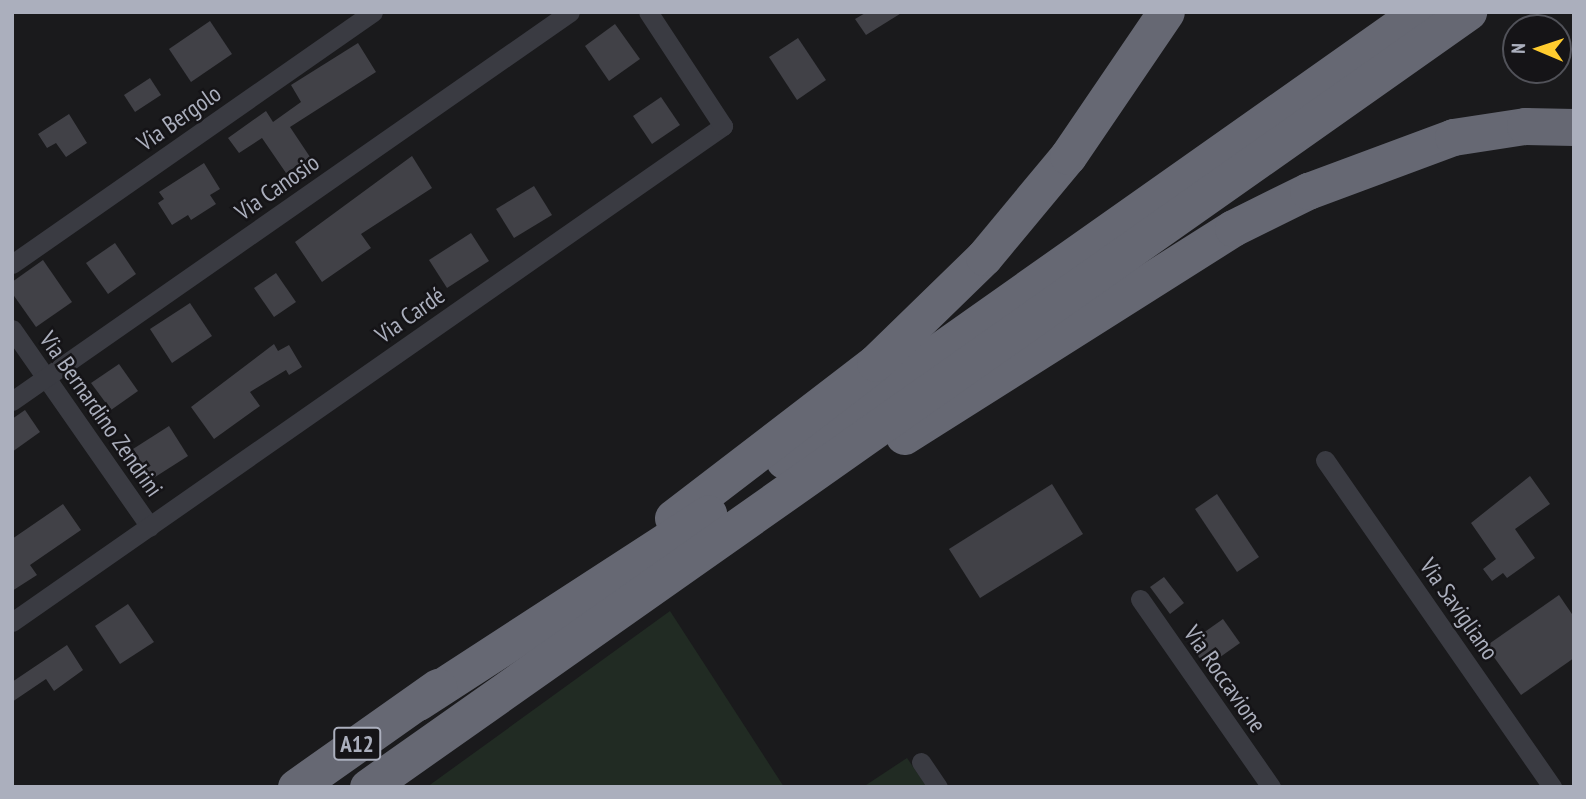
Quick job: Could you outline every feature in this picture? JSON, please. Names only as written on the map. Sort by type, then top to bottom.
[{"type":"highway","points":[[418,702],[720,485],[875,363],[984,257],[1068,156],[1166,12]]},
{"type":"highway","points":[[445,733],[1150,218],[1419,12]]},
{"type":"highway","points":[[418,702],[691,526],[1150,218],[1468,12]]},
{"type":"highway","points":[[445,733],[1233,229],[1356,170],[1453,137],[1525,126],[1574,127]]},
{"type":"highway","name":"A12","points":[[296,787],[418,702]]},
{"type":"highway","name":"A12","points":[[368,787],[445,733]]},
{"type":"street","name":"Via Bergolo","points":[[12,264],[373,12]]},
{"type":"street","name":"Via Canosio","points":[[12,401],[570,12]]},
{"type":"street","name":"Via Cardé","points":[[12,622],[723,127],[648,12]]},
{"type":"street","name":"Via Bernardino Zendrini","points":[[12,329],[150,527]]},
{"type":"street","name":"Via Savigliano","points":[[1325,460],[1552,787]]},
{"type":"street","name":"Via Roccavione","points":[[1140,599],[1271,787]]},
{"type":"street","points":[[921,762],[938,787]]},
{"type":"shaded area","points":[[670,611],[784,787],[427,787]]},
{"type":"shaded area","points":[[907,758],[927,787],[863,787]]},
{"type":"building","points":[[867,12],[903,12],[866,35],[855,19]]},
{"type":"building","points":[[210,21],[232,54],[191,82],[169,49]]},
{"type":"building","points":[[615,24],[640,59],[609,81],[585,46]]},
{"type":"building","points":[[798,38],[826,80],[797,100],[769,57]]},
{"type":"building","points":[[358,43],[376,72],[290,127],[310,157],[286,173],[262,138],[239,153],[228,138],[266,111],[273,122],[301,102],[291,85]]},
{"type":"building","points":[[150,78],[161,95],[135,112],[124,95]]},
{"type":"building","points":[[661,97],[680,125],[652,144],[633,116]]},
{"type":"building","points":[[69,114],[87,143],[66,157],[56,143],[47,148],[38,134]]},
{"type":"building","points":[[412,156],[432,188],[361,234],[371,248],[322,282],[295,242]]},
{"type":"building","points":[[204,163],[220,189],[210,195],[216,204],[191,220],[188,215],[172,225],[158,203],[164,199],[159,192]]},
{"type":"building","points":[[534,186],[552,215],[514,238],[496,209]]},
{"type":"building","points":[[471,233],[489,261],[447,288],[429,260]]},
{"type":"building","points":[[115,243],[136,274],[108,294],[86,263]]},
{"type":"building","points":[[43,260],[72,302],[36,327],[12,293],[12,282]]},
{"type":"building","points":[[276,273],[296,302],[274,317],[254,288]]},
{"type":"building","points":[[190,303],[212,336],[172,363],[150,329]]},
{"type":"building","points":[[274,344],[278,351],[289,345],[302,367],[289,375],[286,370],[250,392],[260,406],[214,439],[191,407]]},
{"type":"building","points":[[119,364],[138,391],[111,410],[91,383]]},
{"type":"building","points":[[25,410],[40,432],[12,452],[12,419]]},
{"type":"building","points":[[169,426],[188,456],[152,479],[133,449]]},
{"type":"building","points":[[1530,476],[1550,504],[1515,529],[1535,558],[1507,578],[1503,573],[1492,581],[1483,569],[1496,559],[1471,523]]},
{"type":"building","points":[[1052,484],[1083,534],[980,598],[949,549]]},
{"type":"building","points":[[1217,494],[1259,557],[1237,572],[1195,509]]},
{"type":"building","points":[[63,504],[81,530],[30,565],[37,575],[12,591],[12,539]]},
{"type":"building","points":[[1164,577],[1184,603],[1170,614],[1150,587]]},
{"type":"building","points":[[1559,595],[1574,617],[1574,658],[1521,695],[1486,646]]},
{"type":"building","points":[[128,604],[154,642],[120,664],[95,626]]},
{"type":"building","points":[[1223,619],[1240,643],[1206,667],[1189,643]]},
{"type":"building","points":[[67,645],[83,670],[54,691],[46,679],[12,702],[12,682]]}]
